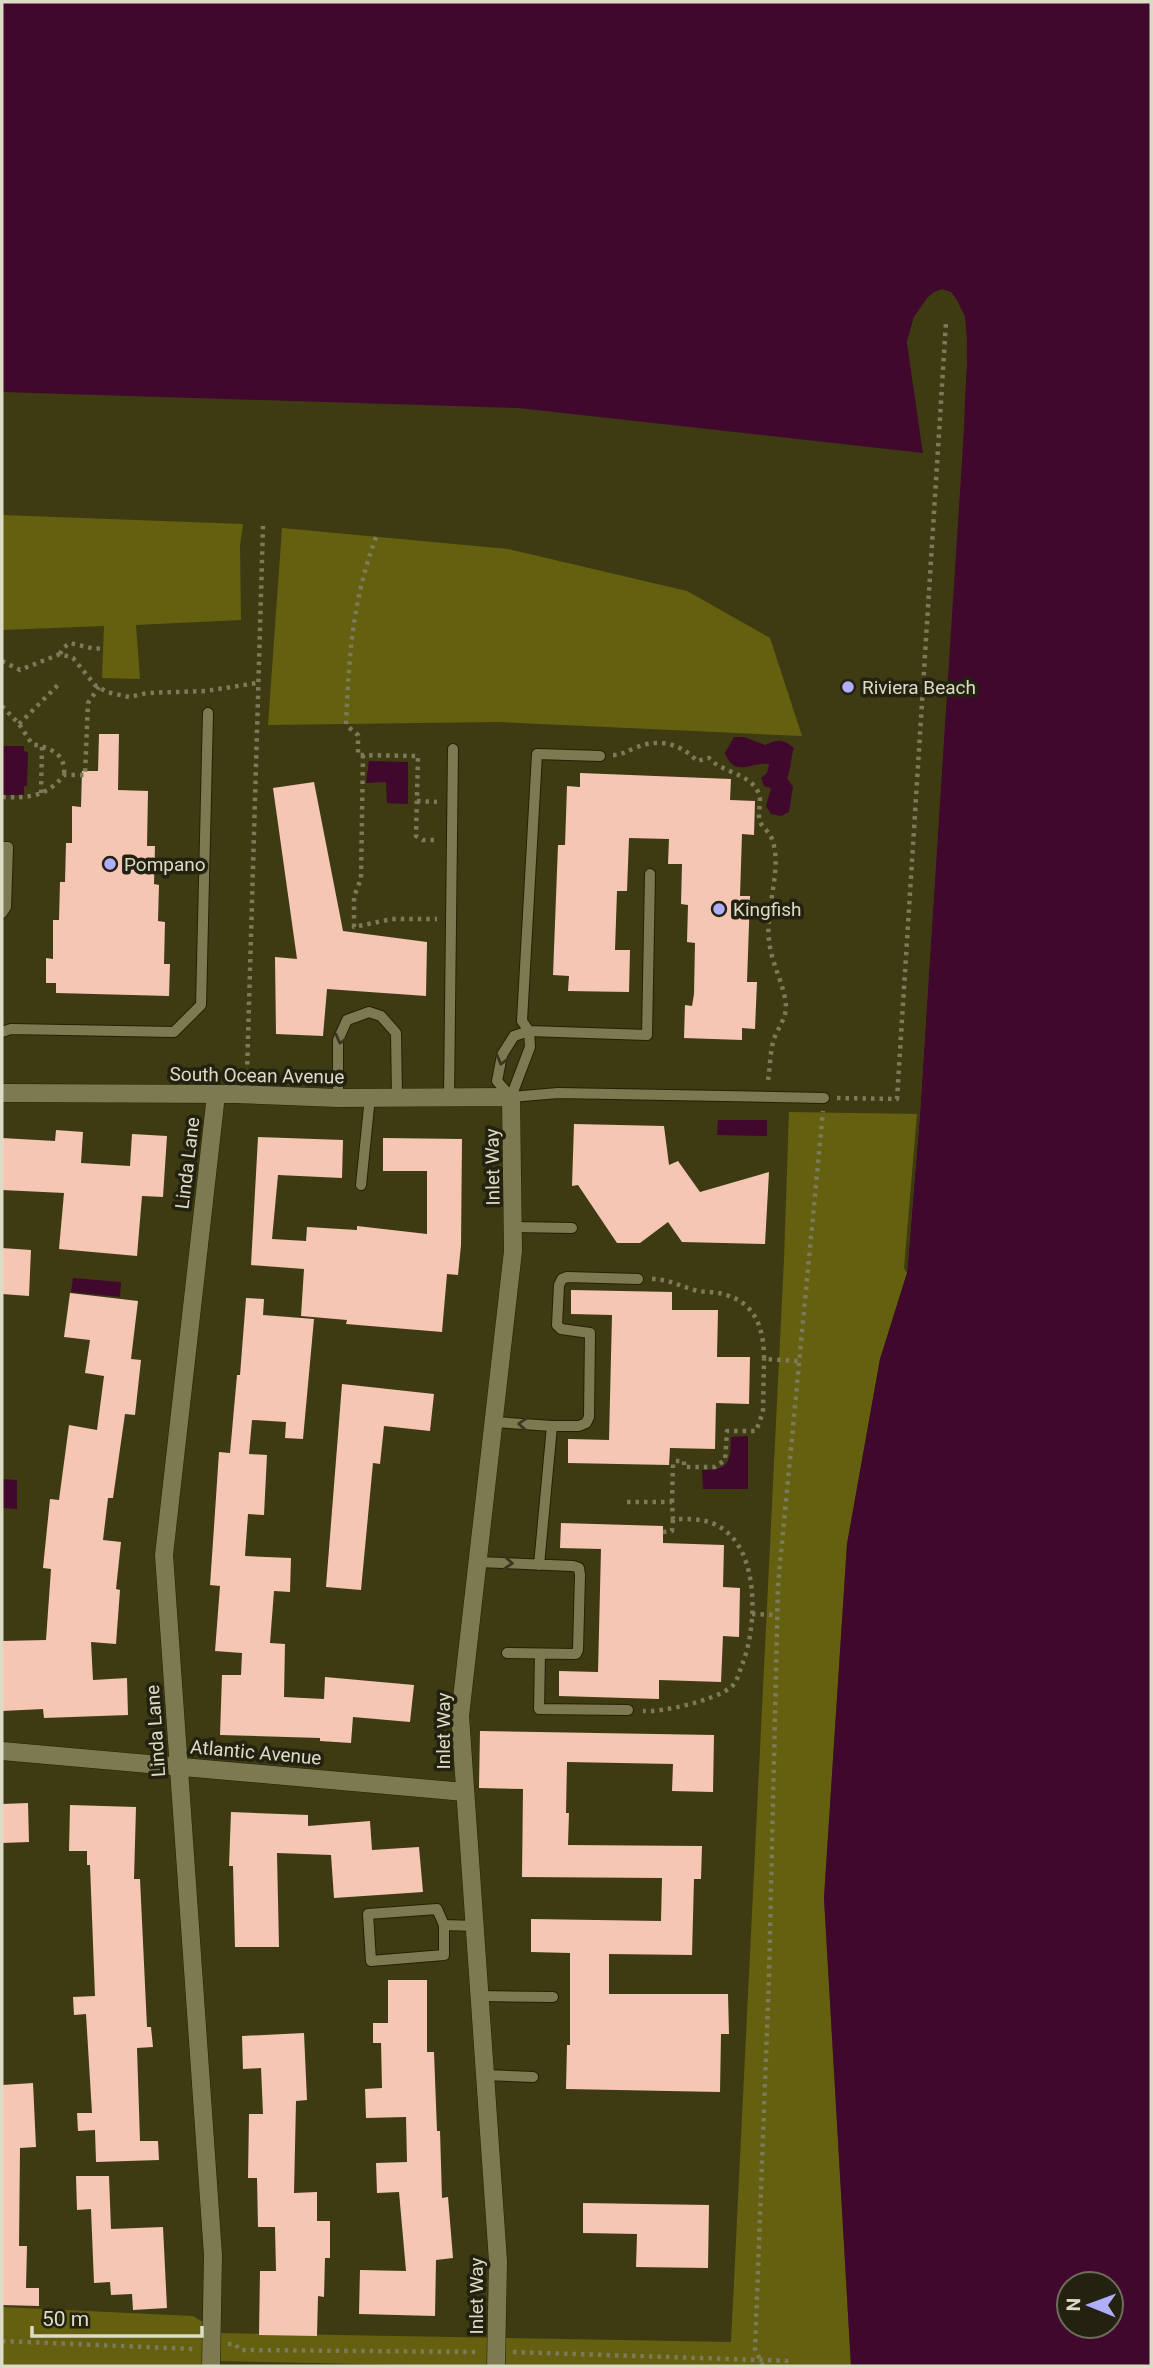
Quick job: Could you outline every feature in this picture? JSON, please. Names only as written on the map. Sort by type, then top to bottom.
[{"type":"street","name":"South Ocean Avenue","points":[[2,1093],[338,1098],[511,1097]]},
{"type":"street","name":"Linda Lane","points":[[211,2358],[213,2255],[164,1555],[216,1095]]},
{"type":"street","name":"Inlet Way","points":[[496,2359],[498,2261],[460,1716],[513,1251],[511,1097]]},
{"type":"street","name":"Atlantic Avenue","points":[[2,1751],[465,1792]]},
{"type":"lane","points":[[2,1032],[11,1029],[174,1032],[201,1005],[208,713]]},
{"type":"lane","points":[[449,1097],[453,749]]},
{"type":"lane","points":[[511,1097],[530,1047],[530,1031],[523,1021],[537,754],[600,756]]},
{"type":"lane","points":[[2,847],[8,847],[6,906],[2,913]]},
{"type":"lane","points":[[511,1097],[496,1081],[502,1055],[514,1036],[530,1031],[647,1035],[650,874]]},
{"type":"lane","points":[[338,1098],[338,1040],[347,1020],[369,1012],[381,1016],[396,1033],[397,1097]]},
{"type":"lane","points":[[511,1097],[558,1093],[824,1098]]},
{"type":"lane","points":[[361,1185],[370,1097]]},
{"type":"lane","points":[[514,1227],[572,1228]]},
{"type":"lane","points":[[494,1422],[552,1426],[579,1426],[586,1423],[589,1417],[590,1333],[561,1329],[557,1325],[559,1285],[562,1279],[567,1277],[638,1279]]},
{"type":"lane","points":[[539,1565],[552,1426]]},
{"type":"lane","points":[[478,1562],[579,1568],[576,1654],[507,1653]]},
{"type":"lane","points":[[540,1654],[539,1709],[628,1710]]},
{"type":"lane","points":[[437,1909],[444,1925],[444,1955],[371,1961],[368,1914],[437,1909]]},
{"type":"lane","points":[[444,1925],[475,1926]]},
{"type":"lane","points":[[480,1996],[553,1997]]},
{"type":"lane","points":[[485,2075],[533,2077]]},
{"type":"path","points":[[763,2366],[755,2349],[769,1978],[777,1615],[799,1361],[824,1098],[897,1099],[946,321]]},
{"type":"path","points":[[247,1073],[262,526]]},
{"type":"path","points":[[376,537],[362,574],[349,645],[346,724],[358,735],[359,755],[418,756],[416,836],[423,840]]},
{"type":"path","points":[[2,661],[20,670],[60,654],[70,643],[95,649],[103,648]]},
{"type":"path","points":[[60,654],[73,659],[107,692],[129,697],[147,693],[206,691],[257,683]]},
{"type":"path","points":[[19,724],[58,685]]},
{"type":"path","points":[[64,775],[85,775],[88,703],[99,687]]},
{"type":"path","points":[[2,706],[19,724],[32,744],[58,753],[63,760],[64,775],[55,788],[27,798],[2,797]]},
{"type":"path","points":[[600,756],[619,755],[654,742],[674,744],[688,751],[697,761],[709,758],[718,767],[750,782],[760,795],[760,822],[772,838],[776,874],[768,912],[768,936],[771,960],[783,991],[786,1010],[773,1042],[768,1080]]},
{"type":"path","points":[[41,793],[43,746]]},
{"type":"path","points":[[363,755],[361,879],[354,896],[354,927],[392,919],[424,919]]},
{"type":"path","points":[[638,1279],[661,1279],[692,1290],[729,1295],[758,1319],[762,1330],[763,1412],[756,1431],[727,1431],[725,1460],[715,1467],[684,1467],[684,1461],[675,1461],[672,1531],[663,1532]]},
{"type":"path","points":[[764,1359],[799,1361]]},
{"type":"path","points":[[627,1502],[672,1502]]},
{"type":"path","points":[[628,1710],[667,1710],[706,1699],[732,1687],[748,1650],[752,1614],[751,1586],[745,1556],[733,1538],[705,1519],[673,1519]]},
{"type":"path","points":[[752,1614],[777,1615]]},
{"type":"path","points":[[2,2341],[211,2358],[221,2344],[235,2344],[240,2350],[496,2359],[791,2361]]},
{"type":"shaded area","points":[[2,2],[1151,2],[1151,2366],[851,2366],[824,1898],[847,1544],[880,1359],[907,1273],[920,1114],[964,429],[967,340],[965,317],[951,292],[934,292],[914,317],[907,342],[923,453],[518,408],[2,392]]},
{"type":"shaded area","points":[[2,515],[243,524],[240,546],[241,620],[136,625],[140,679],[102,678],[104,626],[2,630]]},
{"type":"shaded area","points":[[282,528],[508,549],[687,591],[770,638],[802,736],[498,722],[268,725]]},
{"type":"shaded area","points":[[734,737],[744,737],[765,745],[780,741],[794,748],[787,778],[793,787],[789,812],[781,816],[771,814],[766,806],[771,788],[764,786],[761,778],[767,773],[769,764],[739,767],[729,761],[725,753]]},
{"type":"shaded area","points":[[2,746],[24,746],[24,751],[28,752],[27,786],[24,786],[24,795],[2,795]]},
{"type":"shaded area","points":[[369,761],[408,762],[408,804],[387,803],[386,782],[366,783]]},
{"type":"shaded area","points":[[789,1112],[920,1114],[907,1273],[880,1359],[847,1544],[824,1898],[851,2366],[456,2366],[218,2361],[205,2366],[2,2366],[2,2307],[193,2316],[220,2333],[731,2342]]},
{"type":"shaded area","points":[[718,1120],[767,1120],[767,1136],[717,1135]]},
{"type":"shaded area","points":[[73,1278],[121,1282],[120,1297],[71,1292]]},
{"type":"shaded area","points":[[748,1436],[748,1489],[703,1489],[702,1470],[711,1470],[727,1463],[731,1437]]},
{"type":"shaded area","points":[[2,1479],[17,1480],[17,1509],[2,1508]]},
{"type":"pier","points":[[942,289],[951,292],[965,317],[967,364],[920,1114],[907,1273],[904,1268],[917,1114],[963,364],[962,318],[949,295],[935,295],[917,319],[911,342],[925,455],[907,342],[914,317],[927,298]]},
{"type":"building","name":"Pompano","points":[[99,734],[119,734],[118,790],[148,791],[147,846],[155,846],[154,884],[159,885],[158,921],[165,922],[164,964],[170,964],[169,996],[56,993],[56,983],[46,983],[46,958],[53,959],[53,920],[59,920],[60,882],[65,882],[66,843],[72,843],[72,806],[81,807],[82,771],[98,771]]},
{"type":"building","name":"Kingfish","points":[[580,773],[731,779],[730,800],[755,801],[754,835],[742,834],[740,896],[750,896],[747,982],[757,982],[755,1029],[742,1028],[742,1040],[684,1038],[685,1005],[692,1006],[694,994],[695,943],[687,942],[688,905],[681,904],[682,864],[668,864],[669,839],[629,838],[627,891],[617,891],[615,950],[630,950],[629,992],[568,991],[569,976],[553,975],[558,845],[565,845],[567,786],[580,787]]},
{"type":"building","points":[[314,782],[343,931],[427,942],[426,996],[327,989],[323,1036],[276,1034],[275,957],[297,959],[273,788]]},
{"type":"building","points":[[574,1124],[664,1126],[669,1165],[678,1161],[700,1192],[769,1172],[765,1244],[682,1242],[668,1222],[640,1243],[617,1243],[578,1185],[572,1186]]},
{"type":"building","points":[[56,1130],[83,1132],[81,1163],[130,1166],[132,1134],[167,1136],[163,1197],[142,1196],[137,1256],[59,1249],[64,1193],[2,1190],[2,1138],[55,1141]]},
{"type":"building","points":[[258,1137],[343,1140],[342,1178],[278,1175],[272,1239],[306,1241],[307,1227],[357,1230],[357,1226],[427,1234],[427,1171],[383,1171],[383,1138],[462,1139],[461,1245],[458,1275],[447,1274],[442,1332],[346,1324],[347,1320],[301,1316],[304,1269],[251,1265]]},
{"type":"building","points":[[2,1248],[31,1250],[29,1296],[2,1294]]},
{"type":"building","points":[[571,1290],[672,1292],[672,1310],[718,1310],[717,1357],[750,1357],[749,1404],[716,1403],[715,1449],[670,1448],[669,1465],[568,1463],[568,1439],[609,1440],[612,1315],[571,1314]]},
{"type":"building","points":[[70,1293],[138,1301],[131,1359],[141,1360],[135,1415],[125,1414],[113,1498],[108,1498],[103,1540],[121,1542],[116,1589],[120,1590],[116,1644],[91,1642],[93,1680],[127,1678],[128,1715],[44,1718],[43,1709],[2,1711],[2,1641],[46,1640],[51,1569],[43,1568],[50,1499],[59,1500],[69,1425],[97,1430],[104,1376],[85,1373],[90,1340],[64,1337]]},
{"type":"building","points":[[246,1298],[264,1299],[263,1315],[314,1319],[303,1439],[285,1438],[286,1422],[252,1420],[249,1454],[267,1455],[264,1515],[248,1514],[245,1556],[291,1558],[290,1592],[274,1591],[270,1643],[285,1644],[284,1697],[324,1699],[325,1677],[414,1685],[410,1722],[353,1717],[351,1743],[320,1741],[320,1738],[220,1735],[222,1675],[241,1675],[242,1653],[215,1651],[220,1586],[210,1585],[219,1452],[230,1453]]},
{"type":"building","points":[[342,1384],[434,1394],[430,1431],[384,1426],[380,1464],[373,1463],[361,1590],[326,1587]]},
{"type":"building","points":[[561,1523],[663,1526],[663,1543],[724,1545],[723,1587],[740,1588],[739,1637],[723,1636],[721,1682],[659,1680],[659,1699],[559,1696],[559,1671],[598,1672],[601,1549],[560,1548]]},
{"type":"building","points":[[480,1731],[714,1735],[713,1792],[672,1791],[673,1764],[567,1762],[566,1813],[569,1813],[568,1845],[702,1846],[701,1879],[694,1879],[692,1955],[609,1954],[609,1994],[728,1994],[729,2034],[721,2034],[720,2092],[566,2089],[567,2045],[570,2045],[570,1953],[531,1952],[531,1919],[661,1921],[662,1878],[522,1877],[523,1789],[479,1788]]},
{"type":"building","points":[[28,1803],[29,1842],[2,1843],[2,1804]]},
{"type":"building","points":[[70,1805],[136,1807],[134,1879],[140,1879],[147,2027],[151,2027],[153,2047],[137,2048],[140,2141],[158,2141],[159,2160],[96,2162],[95,2130],[78,2131],[77,2113],[92,2113],[86,2014],[74,2015],[73,1997],[95,1996],[90,1865],[87,1865],[87,1851],[69,1851]]},
{"type":"building","points":[[231,1812],[308,1815],[308,1826],[370,1821],[372,1850],[419,1847],[423,1892],[334,1898],[331,1855],[277,1853],[279,1947],[235,1947],[233,1866],[229,1866]]},
{"type":"building","points":[[388,1980],[427,1980],[427,2052],[434,2052],[442,2198],[448,2197],[453,2258],[436,2260],[435,2316],[359,2314],[360,2270],[406,2271],[399,2192],[377,2193],[376,2163],[407,2162],[406,2117],[366,2118],[365,2089],[382,2088],[381,2043],[373,2043],[373,2023],[388,2023]]},
{"type":"building","points":[[304,2033],[307,2100],[296,2101],[294,2193],[317,2192],[317,2221],[330,2221],[330,2258],[325,2258],[324,2297],[318,2296],[317,2336],[259,2335],[260,2271],[276,2271],[275,2227],[258,2227],[257,2178],[248,2178],[249,2114],[263,2114],[261,2068],[243,2069],[242,2036]]},
{"type":"building","points":[[33,2083],[36,2147],[20,2148],[19,2246],[27,2246],[26,2288],[39,2288],[39,2306],[2,2305],[2,2085]]},
{"type":"building","points":[[76,2176],[109,2176],[111,2229],[163,2227],[167,2308],[133,2310],[132,2294],[111,2295],[110,2282],[94,2283],[91,2209],[77,2210]]},
{"type":"building","points":[[583,2203],[709,2205],[708,2268],[636,2267],[637,2234],[583,2233]]},
{"type":"place","name":"Riviera Beach","points":[[848,687]]},
{"type":"place","name":"Pompano","points":[[110,864]]},
{"type":"place","name":"Kingfish","points":[[719,909]]}]
